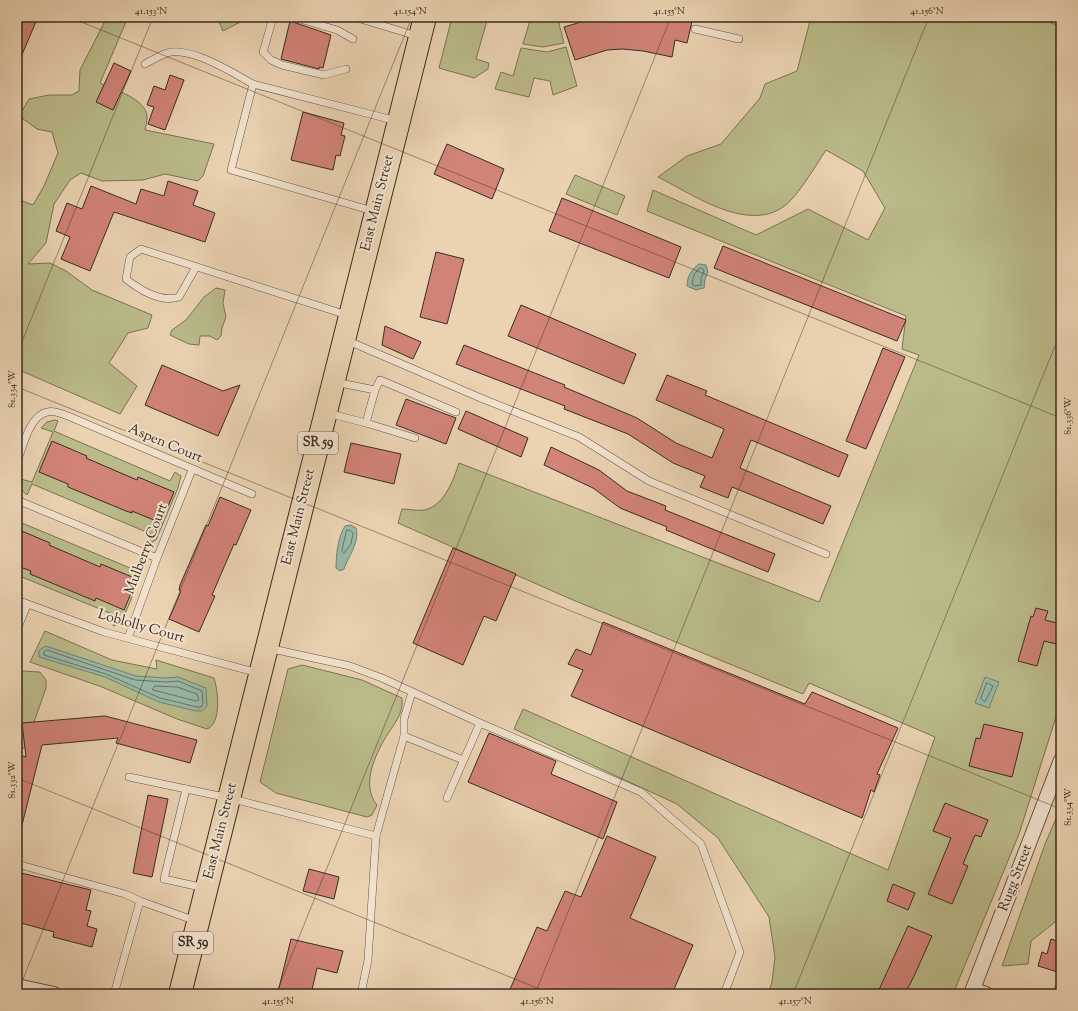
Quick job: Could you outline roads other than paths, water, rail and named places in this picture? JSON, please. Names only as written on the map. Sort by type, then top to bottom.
[{"type":"main road","name":"East Main Street","points":[[180,994],[422,27]]},
{"type":"street","name":"Rugg Street","points":[[977,993],[1061,761]]},
{"type":"street","points":[[17,986],[54,994]]},
{"type":"lane","points":[[276,17],[272,21],[263,52],[271,60],[282,65],[324,75],[346,69]]},
{"type":"lane","points":[[293,17],[337,30],[353,39]]},
{"type":"lane","points":[[354,17],[422,27]]},
{"type":"lane","points":[[696,28],[739,39]]},
{"type":"lane","points":[[144,64],[168,53],[180,52],[218,65],[253,84],[399,121]]},
{"type":"lane","points":[[253,84],[231,170],[376,212]]},
{"type":"lane","points":[[196,267],[179,297],[171,299],[141,291],[126,279],[130,257],[141,249],[350,316]]},
{"type":"lane","points":[[344,339],[482,399],[568,432],[592,443],[626,468],[649,481],[826,554]]},
{"type":"lane","points":[[366,423],[375,390],[380,380],[456,412]]},
{"type":"lane","points":[[333,381],[375,390]]},
{"type":"lane","name":"Aspen Court","points":[[17,462],[33,422],[38,416],[54,411],[252,494]]},
{"type":"lane","points":[[325,413],[366,423],[415,438]]},
{"type":"lane","name":"Mulberry Court","points":[[128,638],[157,558],[192,470]]},
{"type":"lane","points":[[17,500],[157,558]]},
{"type":"lane","name":"Loblolly Court","points":[[17,600],[104,632],[260,674]]},
{"type":"lane","points":[[17,630],[28,605]]},
{"type":"lane","points":[[266,648],[350,666],[382,678],[480,723],[641,792],[701,844],[740,952],[724,994]]},
{"type":"lane","points":[[361,994],[368,960],[376,836],[404,736],[404,719],[412,692]]},
{"type":"lane","points":[[447,798],[480,723]]},
{"type":"lane","points":[[404,736],[463,760]]},
{"type":"lane","points":[[129,777],[229,798],[376,836]]},
{"type":"lane","points":[[186,789],[164,879],[206,888]]},
{"type":"lane","points":[[17,864],[125,894],[140,901],[198,921]]},
{"type":"lane","points":[[114,994],[140,901]]},
{"type":"water","points":[[699,264],[706,265],[708,272],[705,279],[704,288],[696,290],[687,286],[687,283],[690,274]]},
{"type":"water","points":[[351,525],[356,528],[357,533],[355,544],[344,569],[340,571],[336,568],[339,541],[345,526]]},
{"type":"water","points":[[46,646],[136,676],[166,678],[178,677],[206,688],[207,706],[202,711],[196,711],[159,702],[105,677],[39,657],[39,650]]},
{"type":"water","points":[[985,677],[999,682],[989,708],[975,703]]}]
